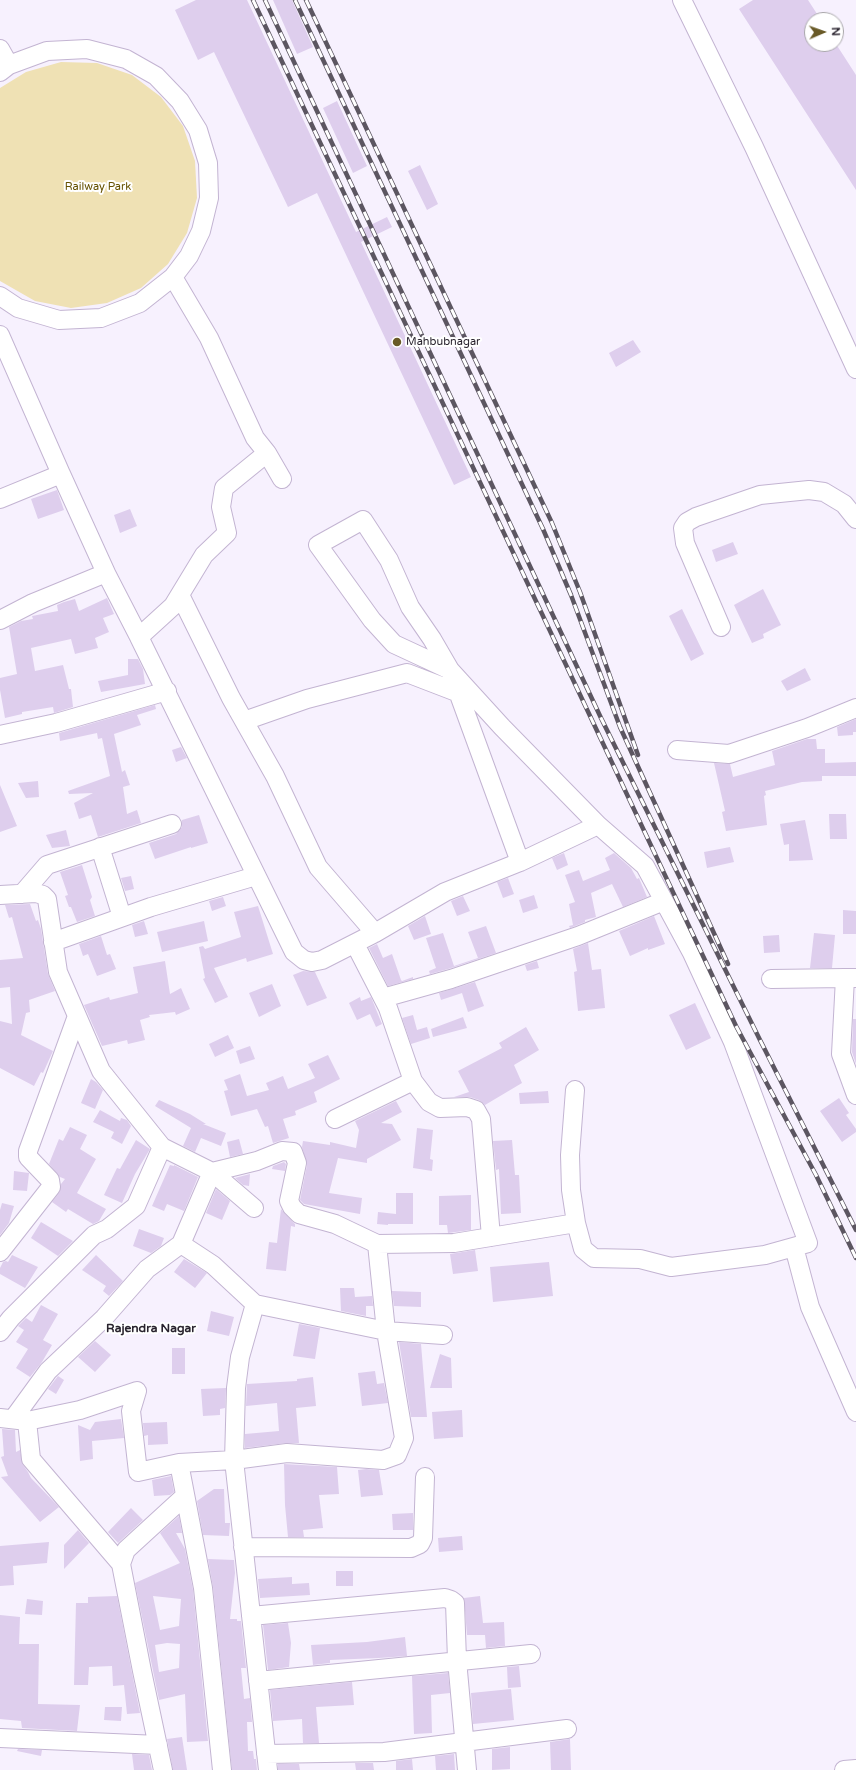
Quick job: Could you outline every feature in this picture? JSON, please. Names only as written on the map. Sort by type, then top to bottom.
[{"type":"street","points":[[682,0],[754,147],[856,369]]},
{"type":"street","points":[[0,49],[5,69],[47,51],[87,49],[126,59],[156,76],[180,101],[198,130],[208,163],[209,198],[201,231],[189,256],[173,277],[140,303],[101,318],[59,320],[18,308],[0,296]]},
{"type":"street","points":[[173,277],[209,338],[255,438],[267,453],[282,478]]},
{"type":"street","points":[[0,335],[106,573],[167,691],[294,952],[304,960],[312,962],[322,960],[375,933],[445,892],[520,862],[598,825]]},
{"type":"street","points":[[139,637],[173,606],[204,555],[227,532],[221,507],[224,488],[267,453]]},
{"type":"street","points":[[0,499],[61,474]]},
{"type":"street","points":[[721,627],[685,543],[683,528],[687,522],[696,517],[760,496],[809,490],[824,492],[844,504],[856,519]]},
{"type":"street","points":[[520,862],[450,670],[432,639],[410,607],[389,560],[363,520],[318,545],[372,620],[394,644],[450,670],[502,728],[598,825],[645,866],[692,953],[733,1042],[808,1243],[764,1255],[671,1267],[640,1259],[594,1258],[583,1249],[576,1223],[571,1190],[570,1155],[575,1090]]},
{"type":"street","points":[[0,620],[33,603],[106,573]]},
{"type":"street","points":[[180,595],[231,698],[275,776],[318,867],[375,933]]},
{"type":"street","points":[[244,721],[307,699],[407,673],[459,693]]},
{"type":"street","points":[[0,735],[56,723],[167,691]]},
{"type":"street","points":[[677,750],[729,754],[807,728],[856,708]]},
{"type":"street","points":[[22,894],[47,865],[172,824]]},
{"type":"street","points":[[100,847],[122,917]]},
{"type":"street","points":[[53,942],[151,907],[256,876]]},
{"type":"street","points":[[0,895],[36,893],[43,895],[47,899],[58,972],[101,1071],[162,1147],[212,1172],[254,1208]]},
{"type":"street","points":[[383,998],[450,979],[578,936],[664,901]]},
{"type":"street","points":[[355,944],[383,998],[413,1081],[429,1102],[440,1108],[467,1106],[476,1110],[481,1119],[491,1237]]},
{"type":"street","points":[[771,979],[851,978],[841,1054],[856,1095]]},
{"type":"street","points":[[0,1252],[51,1188],[50,1180],[28,1157],[28,1151],[77,1016]]},
{"type":"street","points":[[335,1119],[413,1081]]},
{"type":"street","points":[[0,1332],[11,1318],[94,1235],[108,1229],[136,1206],[162,1147]]},
{"type":"street","points":[[212,1172],[257,1161],[282,1150],[293,1152],[297,1163],[290,1201],[292,1207],[299,1214],[335,1224],[377,1244],[454,1243],[576,1223]]},
{"type":"street","points":[[13,1420],[48,1371],[104,1318],[147,1269],[181,1244],[212,1172]]},
{"type":"street","points":[[181,1244],[213,1265],[255,1304],[386,1331],[443,1335]]},
{"type":"street","points":[[13,1420],[80,1410],[137,1391],[131,1411],[138,1472],[179,1463],[234,1460],[287,1453],[383,1460],[397,1454],[404,1438],[386,1331],[377,1244]]},
{"type":"street","points":[[794,1247],[810,1308],[856,1412]]},
{"type":"street","points":[[255,1304],[240,1357],[236,1388],[234,1460],[267,1762],[384,1752],[567,1729]]},
{"type":"street","points":[[13,1420],[31,1459],[121,1564],[163,1770]]},
{"type":"street","points":[[179,1463],[203,1588],[222,1770]]},
{"type":"street","points":[[243,1547],[411,1548],[420,1544],[423,1538],[425,1477]]},
{"type":"street","points":[[121,1564],[126,1550],[185,1496]]},
{"type":"street","points":[[251,1616],[445,1598],[455,1603],[457,1660],[466,1742],[467,1770]]},
{"type":"street","points":[[258,1681],[457,1660],[532,1654]]},
{"type":"street","points":[[0,1738],[158,1745]]},
{"type":"street","points":[[844,1770],[856,1768]]},
{"type":"green space","name":"Railway Park","points":[[61,62],[97,63],[132,75],[161,97],[183,126],[195,161],[197,198],[187,233],[168,264],[141,288],[107,303],[71,308],[35,301],[0,281],[0,88],[26,72]]},
{"type":"building","name":"Mahbubnagar","points":[[196,0],[247,0],[356,232],[387,217],[392,227],[361,242],[471,477],[454,485],[317,193],[288,207],[214,52],[198,60],[175,10]]},
{"type":"building","points":[[273,0],[292,0],[313,47],[297,54]]},
{"type":"building","points":[[753,0],[808,0],[816,12],[804,12],[804,52],[841,52],[856,75],[856,190],[739,9]]},
{"type":"building","points":[[337,101],[367,166],[353,173],[323,108]]},
{"type":"building","points":[[420,165],[438,204],[427,210],[408,171]]},
{"type":"building","points":[[633,340],[641,352],[616,367],[609,353]]},
{"type":"building","points":[[57,490],[64,510],[38,519],[31,499]]},
{"type":"building","points":[[130,509],[137,526],[120,533],[114,515]]},
{"type":"building","points":[[733,542],[738,554],[716,562],[712,550]]},
{"type":"building","points":[[763,589],[781,625],[763,634],[764,638],[752,643],[734,605]]},
{"type":"building","points":[[107,598],[114,614],[103,618],[109,632],[95,638],[98,648],[75,654],[71,639],[31,648],[35,671],[63,665],[69,689],[71,689],[73,707],[54,713],[53,707],[22,712],[22,714],[5,718],[0,690],[0,678],[17,674],[9,627],[21,621],[33,619],[32,616],[58,611],[57,605],[64,602],[75,599],[79,611]]},
{"type":"building","points":[[682,609],[704,654],[691,661],[669,616]]},
{"type":"building","points":[[128,659],[138,659],[143,669],[145,684],[101,692],[98,681],[128,675]]},
{"type":"building","points":[[805,668],[811,680],[787,691],[781,681]]},
{"type":"building","points":[[155,705],[156,709],[137,715],[141,725],[114,734],[122,772],[125,770],[130,785],[123,787],[127,814],[137,810],[141,823],[98,837],[91,815],[79,819],[74,803],[93,793],[69,794],[68,791],[110,776],[102,738],[98,739],[97,733],[60,741],[59,733]]},
{"type":"building","points":[[856,719],[856,732],[853,732],[853,735],[838,736],[837,727]]},
{"type":"building","points":[[807,739],[816,739],[817,749],[825,749],[825,763],[856,762],[856,776],[822,776],[822,781],[802,782],[765,791],[766,795],[764,796],[767,825],[726,831],[722,812],[725,811],[714,763],[730,764],[733,777],[775,765],[772,751]]},
{"type":"building","points":[[181,747],[187,758],[176,762],[172,750]]},
{"type":"building","points":[[38,781],[39,797],[26,798],[18,783]]},
{"type":"building","points":[[0,785],[17,826],[0,832]]},
{"type":"building","points":[[829,814],[846,814],[847,839],[830,839]]},
{"type":"building","points":[[199,815],[208,843],[155,859],[149,843],[176,834],[182,827],[182,820]]},
{"type":"building","points":[[805,820],[813,860],[789,861],[789,844],[784,845],[780,824]]},
{"type":"building","points":[[66,830],[70,846],[52,848],[46,835]]},
{"type":"building","points":[[730,847],[734,862],[707,868],[704,852]]},
{"type":"building","points":[[564,853],[568,865],[557,870],[552,858]]},
{"type":"building","points":[[614,853],[631,868],[637,879],[639,878],[647,897],[623,907],[612,884],[591,893],[596,917],[585,920],[585,922],[570,928],[569,926],[573,925],[569,904],[575,902],[565,875],[579,870],[583,881],[610,870],[605,858]]},
{"type":"building","points":[[82,865],[92,897],[90,900],[95,916],[77,922],[65,896],[68,895],[60,872]]},
{"type":"building","points":[[131,876],[134,889],[125,891],[121,878]]},
{"type":"building","points":[[508,878],[514,894],[503,898],[497,882]]},
{"type":"building","points":[[534,895],[538,908],[523,913],[519,900]]},
{"type":"building","points":[[463,896],[470,911],[457,916],[451,901]]},
{"type":"building","points":[[223,897],[226,906],[212,911],[209,901]]},
{"type":"building","points":[[30,904],[36,921],[38,920],[41,929],[48,974],[55,991],[29,1000],[30,1012],[26,1013],[21,1035],[53,1051],[43,1073],[41,1072],[34,1086],[0,1068],[0,1021],[12,1024],[10,987],[0,988],[0,960],[23,958],[12,917],[9,918],[5,905]]},
{"type":"building","points":[[258,906],[273,954],[247,962],[246,958],[214,968],[228,997],[215,1003],[203,979],[205,978],[199,947],[203,946],[205,949],[241,937],[234,912]]},
{"type":"building","points":[[843,910],[856,911],[856,934],[843,934]]},
{"type":"building","points":[[425,916],[431,934],[414,940],[408,926]]},
{"type":"building","points":[[654,916],[665,944],[648,950],[648,948],[630,956],[619,931]]},
{"type":"building","points":[[144,921],[148,934],[135,937],[132,925]]},
{"type":"building","points":[[204,921],[208,941],[162,952],[157,932]]},
{"type":"building","points":[[486,926],[496,953],[430,974],[429,971],[436,968],[426,938],[443,933],[454,966],[478,958],[468,932]]},
{"type":"building","points":[[814,933],[835,935],[832,968],[810,968]]},
{"type":"building","points":[[779,935],[780,952],[764,953],[763,936]]},
{"type":"building","points":[[101,936],[107,955],[110,954],[116,969],[97,976],[88,954],[83,956],[79,944]]},
{"type":"building","points":[[588,943],[592,970],[601,969],[605,1008],[578,1011],[574,972],[577,971],[573,949]]},
{"type":"building","points":[[377,944],[383,958],[392,954],[402,981],[413,977],[413,979],[388,986],[369,948]]},
{"type":"building","points":[[165,961],[170,994],[181,988],[190,1009],[176,1015],[175,1012],[149,1015],[150,1017],[140,1020],[145,1040],[128,1044],[127,1040],[102,1046],[84,1005],[109,997],[110,1000],[138,993],[133,967]]},
{"type":"building","points":[[537,961],[539,968],[527,971],[525,965]]},
{"type":"building","points":[[303,971],[315,972],[327,998],[307,1006],[293,975]]},
{"type":"building","points":[[475,982],[484,1006],[468,1012],[462,993],[441,1000],[439,993]]},
{"type":"building","points":[[272,984],[281,1006],[259,1017],[249,993]]},
{"type":"building","points":[[360,997],[361,1001],[371,997],[382,1024],[376,1027],[370,1014],[357,1020],[349,1003]]},
{"type":"building","points":[[695,1003],[711,1038],[686,1050],[669,1015]]},
{"type":"building","points":[[413,1015],[417,1030],[427,1027],[430,1038],[411,1044],[402,1018]]},
{"type":"building","points":[[463,1017],[467,1028],[433,1037],[431,1029]]},
{"type":"building","points":[[853,1019],[856,1019],[856,1064],[852,1052]]},
{"type":"building","points":[[526,1027],[539,1050],[514,1065],[522,1083],[485,1105],[479,1100],[470,1097],[454,1097],[469,1092],[458,1071],[502,1048],[499,1043]]},
{"type":"building","points":[[228,1035],[234,1048],[215,1057],[209,1044]]},
{"type":"building","points":[[250,1046],[255,1059],[240,1064],[236,1051]]},
{"type":"building","points":[[328,1055],[340,1079],[314,1092],[317,1102],[295,1111],[296,1115],[283,1119],[289,1138],[273,1143],[268,1126],[265,1127],[257,1109],[231,1116],[224,1091],[228,1090],[224,1080],[240,1074],[247,1096],[269,1090],[266,1083],[283,1076],[288,1089],[315,1078],[308,1064]]},
{"type":"building","points":[[91,1079],[103,1090],[95,1109],[81,1103]]},
{"type":"building","points":[[548,1091],[549,1103],[520,1104],[519,1093]]},
{"type":"building","points":[[839,1098],[849,1113],[846,1115],[856,1129],[856,1132],[842,1142],[820,1111]]},
{"type":"building","points":[[159,1100],[190,1114],[206,1124],[203,1124],[226,1133],[221,1146],[201,1138],[195,1152],[183,1146],[191,1128],[155,1106]]},
{"type":"building","points":[[396,1101],[402,1112],[381,1123],[392,1124],[401,1140],[367,1159],[367,1163],[338,1158],[329,1193],[362,1198],[360,1214],[304,1204],[300,1200],[307,1165],[302,1147],[303,1141],[330,1145],[330,1142],[356,1148],[359,1130],[355,1121]]},
{"type":"building","points":[[100,1110],[120,1121],[121,1118],[127,1120],[131,1126],[122,1144],[111,1138],[114,1132],[93,1122]]},
{"type":"building","points":[[70,1127],[87,1135],[80,1149],[96,1159],[77,1193],[106,1209],[99,1221],[93,1224],[68,1209],[66,1212],[52,1202],[59,1193],[61,1184],[65,1179],[60,1177],[49,1164],[59,1139],[63,1141]]},
{"type":"building","points":[[417,1128],[433,1130],[430,1159],[433,1160],[432,1171],[413,1168]]},
{"type":"building","points":[[239,1139],[243,1154],[230,1157],[227,1142]]},
{"type":"building","points":[[136,1140],[150,1149],[135,1174],[122,1203],[104,1195],[117,1168],[120,1169]]},
{"type":"building","points":[[512,1140],[515,1175],[519,1175],[521,1213],[501,1214],[499,1169],[496,1170],[493,1141]]},
{"type":"building","points":[[284,1162],[286,1164],[285,1171],[272,1169],[273,1166]]},
{"type":"building","points":[[170,1165],[174,1165],[198,1177],[184,1211],[167,1204],[164,1211],[152,1206]]},
{"type":"building","points":[[14,1171],[29,1173],[27,1191],[13,1190]]},
{"type":"building","points":[[250,1174],[249,1186],[243,1185],[235,1178]]},
{"type":"building","points":[[216,1189],[230,1201],[222,1220],[206,1213]]},
{"type":"building","points":[[396,1193],[413,1193],[413,1224],[377,1224],[378,1212],[396,1214]]},
{"type":"building","points":[[471,1195],[471,1230],[448,1233],[447,1225],[439,1225],[439,1196]]},
{"type":"building","points":[[2,1203],[14,1206],[9,1223],[0,1235],[0,1210]]},
{"type":"building","points":[[281,1209],[295,1224],[295,1227],[291,1226],[286,1271],[266,1269],[269,1242],[277,1243]]},
{"type":"building","points":[[41,1222],[73,1241],[58,1256],[31,1238]]},
{"type":"building","points":[[139,1229],[164,1238],[161,1246],[151,1253],[133,1246]]},
{"type":"building","points":[[475,1250],[478,1271],[453,1274],[450,1254]]},
{"type":"building","points":[[12,1255],[38,1267],[25,1288],[0,1274],[0,1268],[3,1262],[8,1262]]},
{"type":"building","points":[[96,1255],[123,1281],[109,1296],[103,1291],[106,1286],[82,1270]]},
{"type":"building","points":[[184,1259],[207,1273],[195,1288],[174,1272]]},
{"type":"building","points":[[549,1262],[553,1296],[493,1302],[490,1267]]},
{"type":"building","points":[[340,1288],[354,1288],[355,1297],[372,1296],[373,1306],[366,1306],[366,1316],[341,1311]]},
{"type":"building","points":[[392,1291],[421,1292],[421,1307],[394,1306]]},
{"type":"building","points":[[41,1305],[58,1314],[43,1340],[52,1345],[42,1362],[30,1377],[16,1368],[28,1349],[16,1342],[24,1330],[18,1326],[26,1318],[32,1322]]},
{"type":"building","points":[[211,1311],[234,1317],[229,1336],[207,1331]]},
{"type":"building","points":[[299,1324],[320,1328],[315,1359],[293,1356]]},
{"type":"building","points":[[95,1341],[111,1355],[95,1372],[78,1357]]},
{"type":"building","points":[[399,1342],[421,1344],[427,1417],[411,1417]]},
{"type":"building","points":[[172,1348],[185,1348],[185,1374],[172,1374]]},
{"type":"building","points":[[440,1354],[451,1358],[452,1388],[430,1388]]},
{"type":"building","points":[[375,1371],[377,1384],[384,1383],[388,1403],[362,1406],[358,1373]]},
{"type":"building","points":[[58,1376],[64,1380],[56,1394],[48,1389]]},
{"type":"building","points":[[313,1377],[316,1406],[296,1408],[299,1443],[245,1448],[245,1434],[279,1431],[277,1403],[246,1406],[247,1384],[297,1381],[297,1379]]},
{"type":"building","points":[[226,1388],[225,1408],[220,1409],[220,1415],[203,1416],[201,1389]]},
{"type":"building","points":[[462,1410],[463,1437],[434,1439],[432,1412]]},
{"type":"building","points":[[121,1419],[124,1438],[92,1441],[93,1459],[80,1461],[78,1425],[90,1430],[95,1422]]},
{"type":"building","points":[[167,1422],[168,1444],[148,1445],[148,1435],[144,1436],[143,1423]]},
{"type":"building","points":[[2,1429],[15,1430],[16,1452],[20,1450],[23,1465],[31,1478],[59,1507],[40,1522],[1,1477],[8,1476],[1,1457],[4,1456]]},
{"type":"building","points":[[284,1464],[337,1467],[339,1494],[319,1495],[323,1528],[303,1530],[304,1537],[288,1537],[285,1505]]},
{"type":"building","points":[[358,1470],[379,1470],[383,1495],[361,1497]]},
{"type":"building","points":[[171,1476],[174,1492],[170,1495],[154,1496],[152,1480]]},
{"type":"building","points":[[214,1489],[224,1489],[225,1523],[230,1523],[229,1536],[203,1535],[197,1501]]},
{"type":"building","points":[[131,1508],[143,1520],[118,1543],[108,1532]]},
{"type":"building","points":[[413,1513],[413,1530],[393,1530],[392,1514]]},
{"type":"building","points":[[179,1516],[182,1533],[176,1533],[185,1549],[193,1590],[208,1741],[187,1742],[185,1694],[159,1700],[135,1583],[180,1563],[160,1533]],"holes":[[[153,1596],[181,1599],[179,1626],[160,1630]],[[167,1643],[180,1644],[179,1668],[159,1672],[155,1645]]]},
{"type":"building","points":[[78,1530],[89,1543],[64,1569],[64,1545]]},
{"type":"building","points":[[462,1536],[463,1550],[439,1552],[438,1538]]},
{"type":"building","points":[[49,1542],[47,1563],[13,1566],[14,1585],[0,1586],[0,1546]]},
{"type":"building","points":[[208,1559],[234,1560],[235,1573],[230,1619],[237,1619],[237,1621],[241,1621],[246,1668],[241,1668],[244,1699],[250,1698],[252,1722],[247,1722],[248,1751],[253,1751],[254,1759],[256,1759],[257,1770],[232,1770],[213,1587]]},
{"type":"building","points":[[336,1571],[353,1571],[353,1586],[336,1586]]},
{"type":"building","points":[[292,1577],[292,1584],[309,1583],[310,1595],[260,1598],[258,1579]]},
{"type":"building","points":[[117,1596],[140,1713],[127,1714],[124,1685],[113,1686],[112,1666],[89,1667],[88,1685],[74,1685],[76,1603],[88,1603],[88,1597]]},
{"type":"building","points":[[480,1596],[483,1623],[504,1622],[505,1646],[486,1648],[485,1635],[467,1635],[464,1598]]},
{"type":"building","points":[[27,1599],[43,1601],[42,1615],[25,1614]]},
{"type":"building","points":[[0,1615],[20,1617],[19,1644],[39,1644],[38,1704],[80,1705],[77,1731],[22,1728],[21,1721],[0,1719]]},
{"type":"building","points":[[288,1623],[291,1643],[289,1667],[268,1670],[263,1625]]},
{"type":"building","points":[[405,1637],[407,1656],[330,1660],[330,1663],[313,1665],[311,1645],[367,1642]]},
{"type":"building","points":[[519,1666],[521,1687],[508,1688],[507,1667]]},
{"type":"building","points":[[448,1673],[450,1693],[431,1695],[432,1733],[414,1734],[412,1676]]},
{"type":"building","points":[[352,1682],[354,1705],[316,1707],[319,1743],[303,1743],[302,1719],[273,1721],[270,1690]]},
{"type":"building","points":[[511,1689],[514,1720],[473,1724],[471,1693]]},
{"type":"building","points":[[105,1707],[122,1707],[121,1721],[104,1720]]},
{"type":"building","points":[[182,1737],[187,1770],[173,1770],[167,1739]]},
{"type":"building","points":[[570,1739],[571,1770],[551,1770],[550,1742]]},
{"type":"building","points":[[510,1747],[510,1769],[492,1770],[492,1749]]},
{"type":"building","points":[[18,1749],[42,1750],[41,1756],[17,1751]]},
{"type":"building","points":[[132,1754],[149,1755],[152,1770],[134,1770]]},
{"type":"building","points":[[454,1754],[455,1770],[436,1770],[435,1756]]},
{"type":"building","points":[[412,1759],[413,1770],[396,1770],[396,1761]]},
{"type":"building","points":[[355,1763],[373,1763],[374,1770],[356,1770]]},
{"type":"building","points":[[278,1764],[299,1764],[300,1770],[278,1770]]},
{"type":"railway","points":[[253,0],[736,1026],[816,1175],[856,1258]]},
{"type":"railway","points":[[265,0],[601,718],[760,1040],[856,1230]]},
{"type":"railway","points":[[295,0],[543,529],[571,595],[620,727],[728,964]]},
{"type":"railway","points":[[306,0],[552,523],[580,592],[638,755]]},
{"type":"place","name":"Mahbubnagar","points":[[397,342]]},
{"type":"district","name":"Rajendra Nagar","points":[[151,1329]]}]
